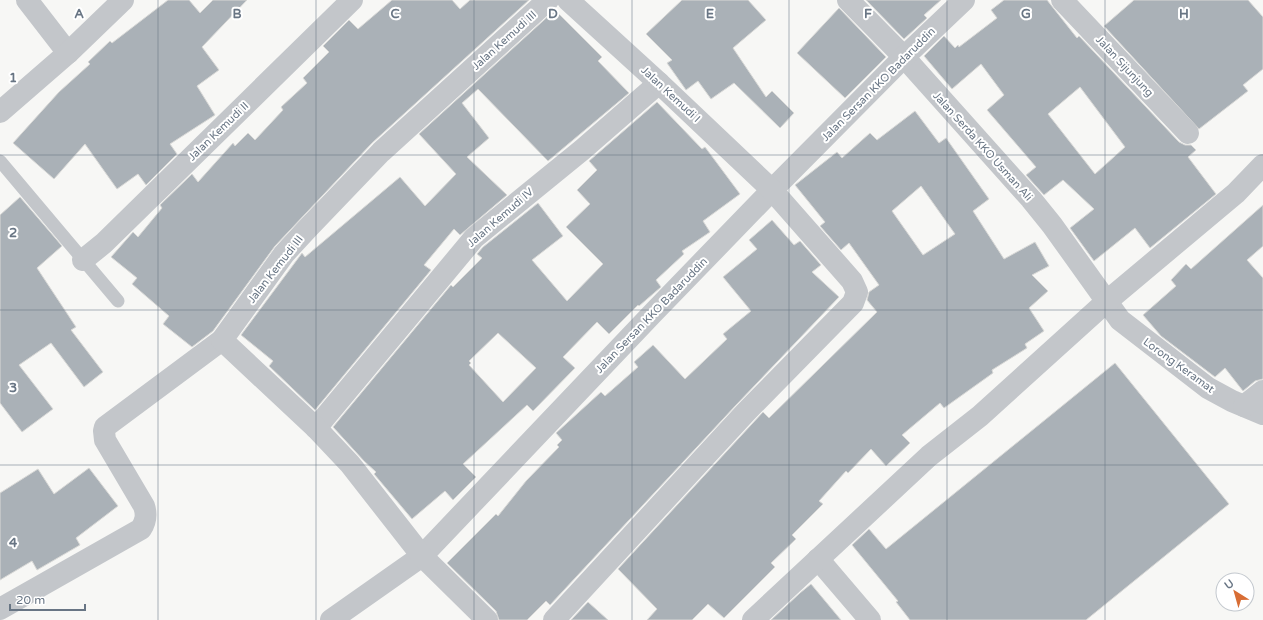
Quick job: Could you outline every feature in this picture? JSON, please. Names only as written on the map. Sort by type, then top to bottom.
[{"type":"street","points":[[27,0],[68,53]]},
{"type":"street","points":[[0,112],[68,53],[123,0]]},
{"type":"street","name":"Jalan Kemudi II","points":[[83,260],[109,237],[352,0]]},
{"type":"street","name":"Jalan Kemudi III","points":[[0,609],[141,529],[145,522],[146,514],[144,506],[105,440],[105,428],[222,340],[284,254],[308,228],[381,152],[548,0]]},
{"type":"street","name":"Jalan Kemudi I","points":[[554,620],[746,412],[856,298],[855,286],[852,281],[772,190],[659,82],[568,0]]},
{"type":"street","name":"Jalan Serda KKO Usman Ali","points":[[848,0],[904,57],[1031,199],[1052,225],[1106,302]]},
{"type":"street","name":"Jalan Sersan KKO Badaruddin","points":[[331,620],[422,556],[646,319],[904,57],[964,0]]},
{"type":"street","name":"Jalan Sijunjung","points":[[1062,0],[1188,133]]},
{"type":"street","name":"Jalan Kemudi IV","points":[[316,428],[474,238],[582,150],[659,82]]},
{"type":"street","points":[[753,620],[929,456],[980,416],[1106,302],[1236,193],[1263,165]]},
{"type":"street","name":"Lorong Keramat","points":[[1106,302],[1120,320],[1208,388],[1254,410]]},
{"type":"street","points":[[222,340],[316,428],[350,464],[422,556],[487,620]]},
{"type":"street","points":[[1254,410],[1263,391]]},
{"type":"street","points":[[818,559],[870,620]]},
{"type":"lane","points":[[0,161],[118,301]]},
{"type":"building","points":[[168,0],[189,0],[200,13],[213,0],[247,0],[202,47],[219,70],[197,86],[215,115],[170,144],[177,154],[146,185],[138,174],[117,189],[85,144],[54,179],[13,143],[59,92],[90,64],[88,62],[110,41],[112,43]]},
{"type":"building","points":[[392,0],[452,0],[460,9],[470,0],[529,0],[372,143],[275,246],[213,331],[192,347],[163,324],[169,316],[132,284],[137,278],[111,257],[133,232],[138,237],[162,208],[160,205],[192,174],[198,182],[233,143],[235,146],[248,133],[255,140],[283,110],[281,107],[307,83],[303,78],[329,52],[323,46],[349,20],[358,29]]},
{"type":"building","points":[[682,0],[748,0],[766,20],[733,48],[766,97],[772,91],[794,113],[780,128],[734,83],[711,99],[698,81],[686,90],[667,63],[672,60],[646,34]]},
{"type":"building","points":[[866,0],[941,0],[924,15],[927,18],[904,39]]},
{"type":"building","points":[[1004,0],[1047,0],[1077,38],[1079,36],[1179,142],[1185,145],[1191,145],[1196,150],[1188,157],[1216,194],[1150,248],[1135,228],[1094,261],[1070,228],[1094,209],[1063,180],[1044,195],[1026,175],[1036,167],[987,110],[1004,95],[981,64],[952,89],[924,56],[944,36],[955,48],[958,45],[959,47],[997,18],[991,10]],"holes":[[[1080,87],[1125,147],[1095,174],[1048,114]]]},
{"type":"building","points":[[1134,0],[1248,0],[1263,17],[1263,69],[1243,85],[1248,91],[1199,129],[1104,26]]},
{"type":"building","points":[[839,8],[886,57],[845,98],[797,53]]},
{"type":"building","points":[[555,10],[602,57],[598,61],[629,93],[548,161],[478,89],[462,103],[489,138],[467,157],[507,195],[460,235],[454,229],[424,265],[431,270],[315,410],[269,366],[273,361],[241,335],[302,253],[305,257],[400,177],[425,206],[456,174],[419,134]]},
{"type":"building","points":[[657,102],[702,149],[705,147],[740,194],[703,221],[710,232],[682,251],[684,254],[656,280],[661,287],[639,306],[638,305],[609,334],[597,322],[563,357],[575,368],[533,411],[527,405],[463,464],[476,477],[453,500],[445,491],[412,519],[374,474],[376,472],[333,427],[451,285],[453,287],[482,258],[477,254],[483,247],[538,203],[563,236],[532,260],[567,301],[603,264],[566,227],[590,204],[577,190],[597,170],[589,161]],"holes":[[[498,333],[536,368],[503,402],[469,365],[471,363],[469,361]]]},
{"type":"building","points":[[915,111],[939,143],[946,138],[989,199],[973,211],[1004,259],[1035,242],[1049,266],[1032,275],[1048,291],[1029,308],[1044,331],[1025,344],[1027,348],[992,370],[993,373],[944,408],[940,403],[902,435],[910,443],[886,466],[871,449],[848,473],[846,471],[819,501],[823,504],[792,535],[796,539],[771,563],[775,567],[724,618],[708,604],[692,620],[647,620],[657,609],[618,569],[763,412],[769,418],[877,312],[867,300],[869,292],[879,285],[849,243],[841,250],[820,226],[825,222],[795,185],[837,152],[842,158],[870,133],[877,140]],"holes":[[[921,186],[955,234],[923,255],[892,211]]]},
{"type":"building","points":[[20,197],[62,246],[37,268],[76,327],[71,330],[103,372],[84,387],[51,343],[19,365],[53,409],[22,432],[0,403],[0,215]]},
{"type":"building","points":[[1263,205],[1263,246],[1247,260],[1263,278],[1263,379],[1255,381],[1243,391],[1225,368],[1215,377],[1161,336],[1143,315],[1176,286],[1171,280],[1186,264],[1191,269]]},
{"type":"building","points":[[772,220],[794,245],[800,241],[821,265],[812,272],[839,297],[550,605],[546,601],[527,620],[499,620],[496,611],[447,563],[496,514],[498,516],[526,481],[559,447],[557,445],[562,440],[556,433],[601,392],[605,396],[638,367],[634,362],[653,345],[685,379],[727,339],[723,334],[751,311],[723,277],[757,249],[749,240]]},
{"type":"building","points":[[1115,363],[1229,504],[1086,620],[910,620],[896,602],[898,601],[852,545],[869,529],[886,549]]},
{"type":"building","points":[[89,468],[118,506],[76,538],[80,545],[37,570],[32,561],[0,580],[0,493],[38,469],[54,494]]},
{"type":"building","points":[[811,584],[841,620],[771,620],[800,593]]},
{"type":"building","points":[[588,602],[608,620],[571,620]]}]
